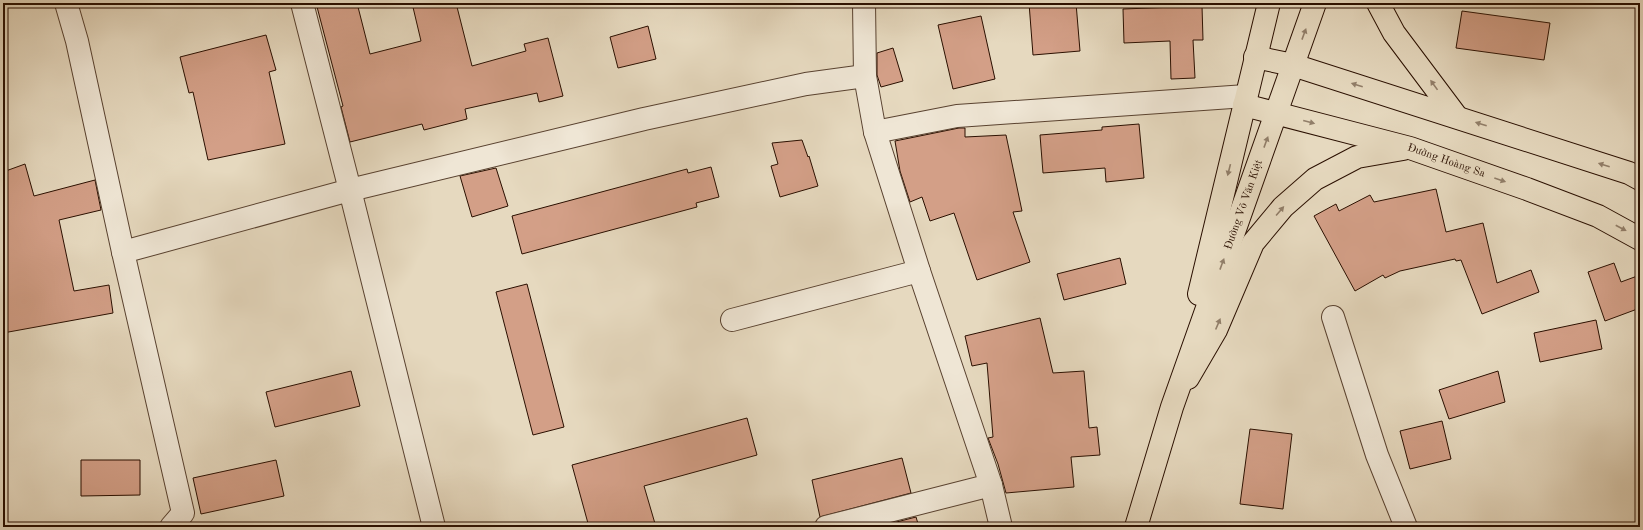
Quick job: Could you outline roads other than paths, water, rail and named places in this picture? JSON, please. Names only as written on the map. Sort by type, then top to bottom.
[{"type":"main road","name":"Đường Võ Văn Kiệt","points":[[1172,407],[1269,3]]},
{"type":"main road","name":"Đường Võ Văn Kiệt","points":[[1136,527],[1172,407],[1315,3]]},
{"type":"main road","points":[[1378,3],[1394,32],[1457,117]]},
{"type":"main road","points":[[1255,57],[1293,65],[1629,173],[1640,179]]},
{"type":"main road","name":"Đường Hoàng Sa","points":[[1245,101],[1276,113],[1410,148],[1527,189],[1598,216],[1640,239]]},
{"type":"main road","points":[[1172,407],[1216,330],[1253,243],[1283,207],[1315,179],[1357,157],[1410,148]]},
{"type":"street","points":[[66,3],[77,40],[123,252],[183,513],[171,527]]},
{"type":"street","points":[[302,3],[434,527]]},
{"type":"street","points":[[864,3],[865,76],[875,132],[919,271],[991,485],[1001,527]]},
{"type":"street","points":[[123,252],[350,190],[644,119],[806,84],[865,76]]},
{"type":"street","points":[[875,132],[957,116],[1245,101]]},
{"type":"street","points":[[732,320],[919,271]]},
{"type":"street","points":[[1333,318],[1377,455],[1406,527]]},
{"type":"street","points":[[826,527],[991,485]]}]
